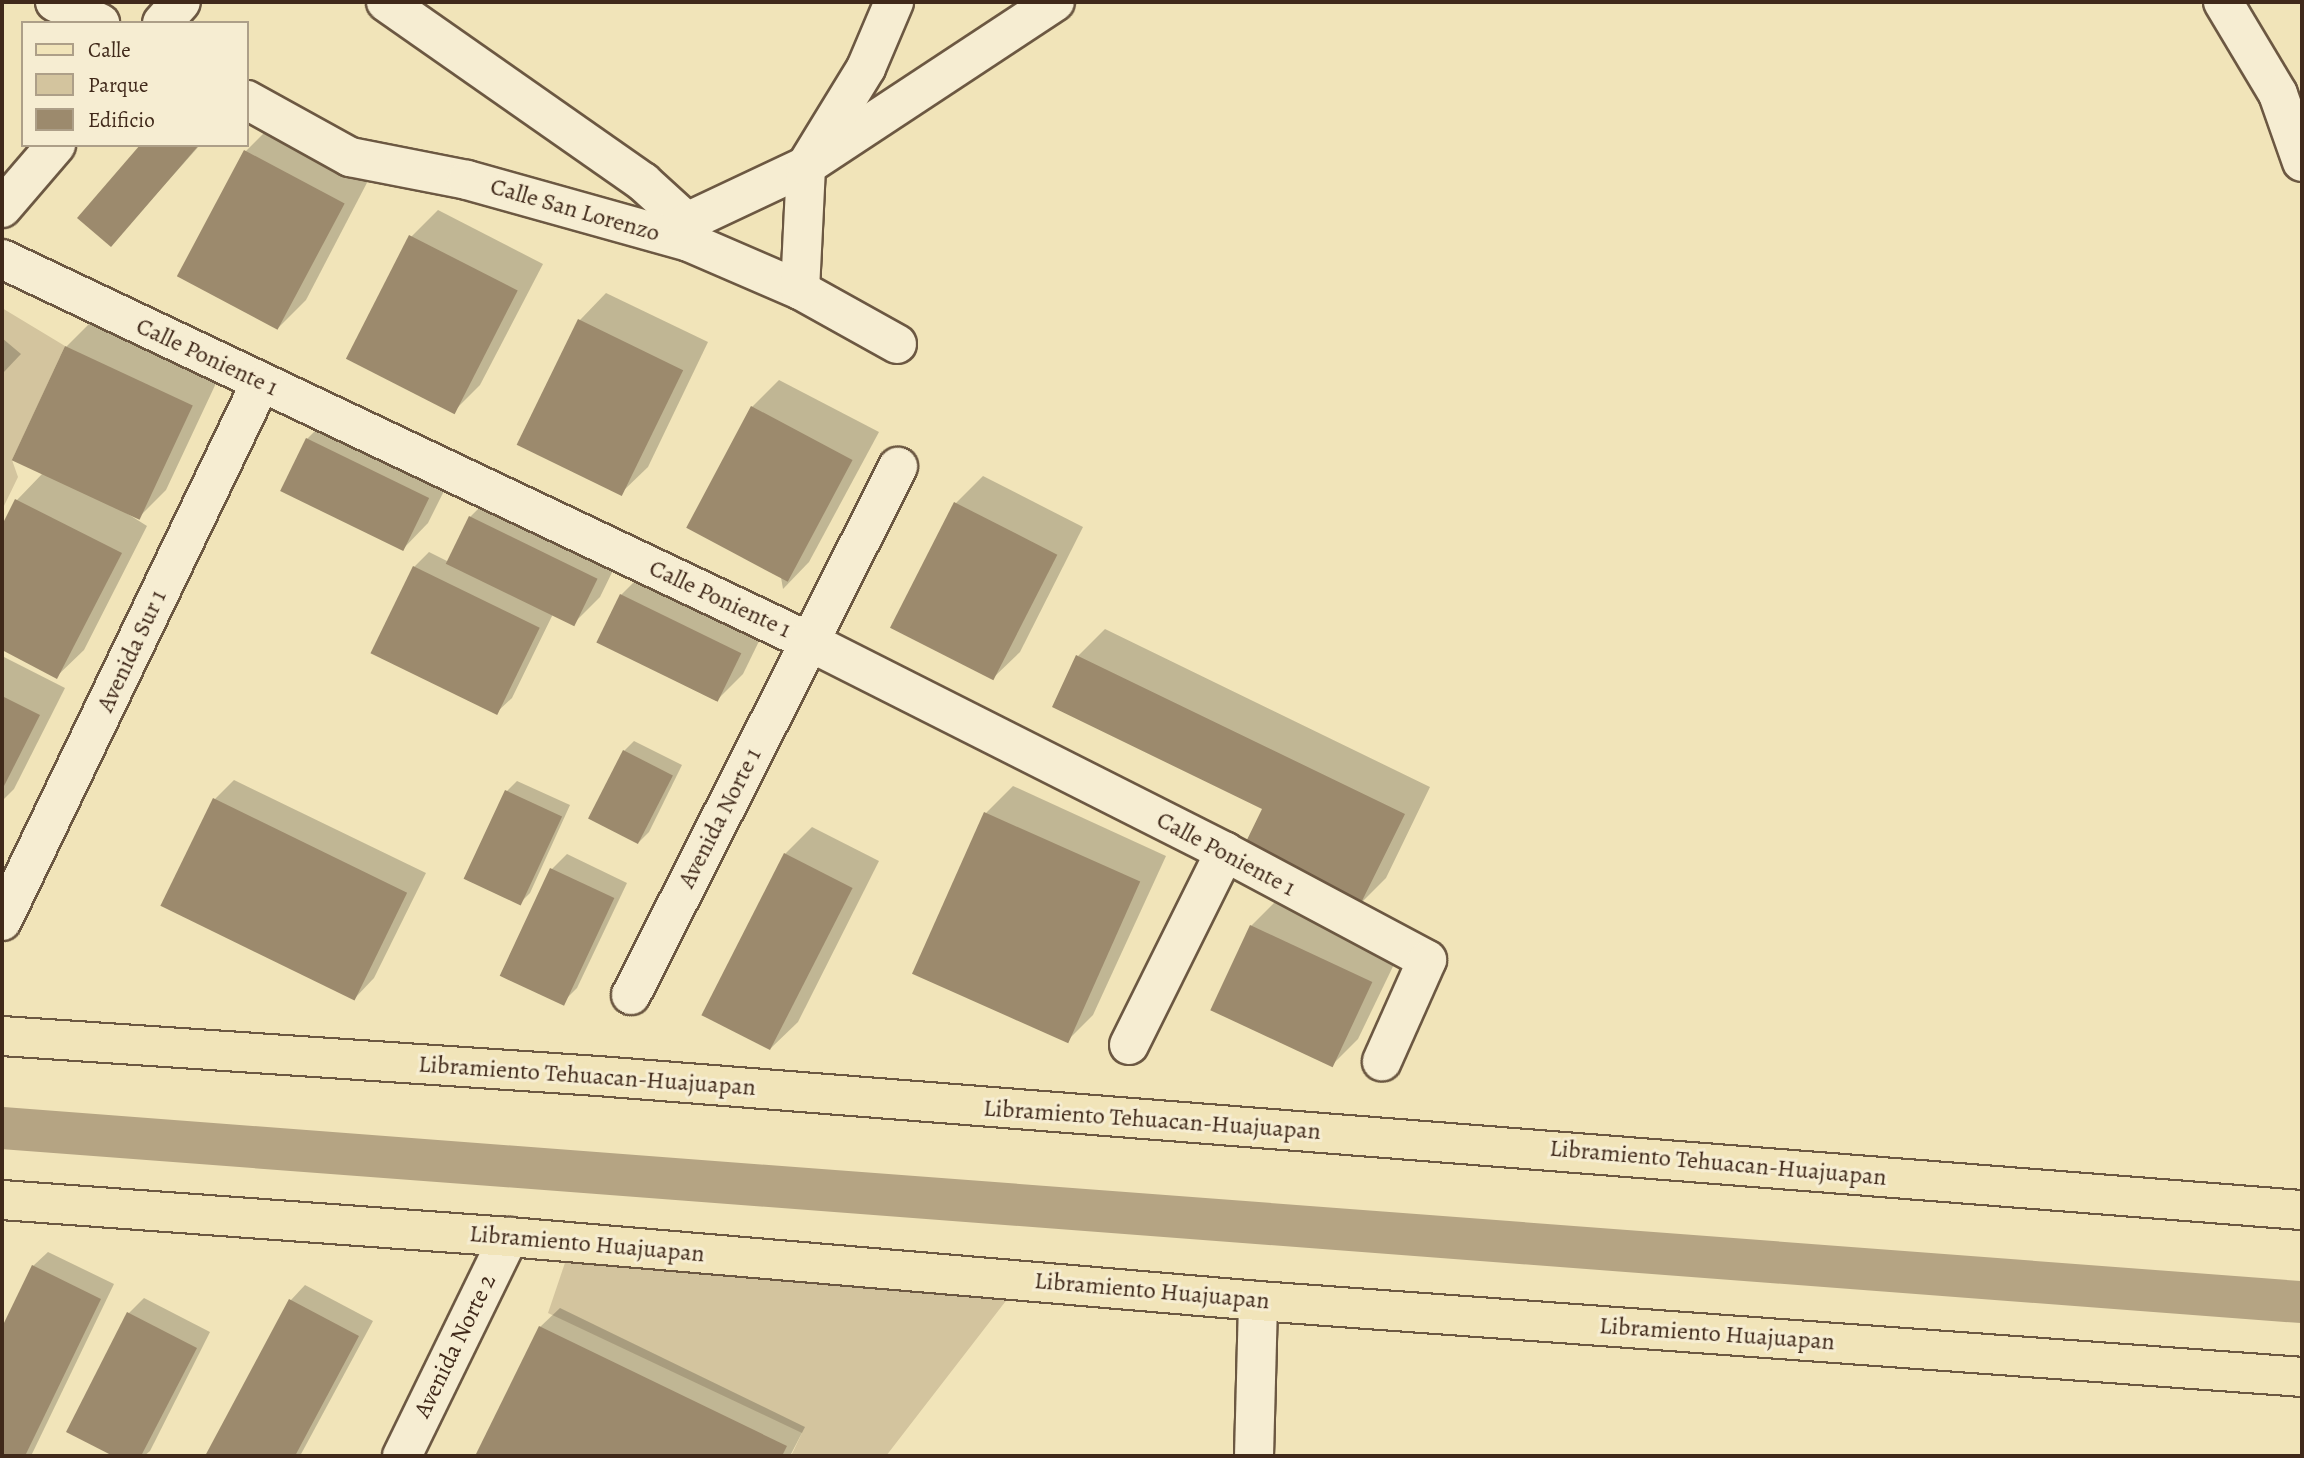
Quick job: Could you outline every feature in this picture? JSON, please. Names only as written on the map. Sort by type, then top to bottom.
[{"type":"main road","name":"Libramiento Tehuacan-Huajuapan","points":[[2,1036],[598,1076],[2302,1210]]},
{"type":"main road","name":"Libramiento Huajuapan","points":[[2,1200],[509,1237],[1258,1301],[2302,1377]]},
{"type":"street","points":[[55,2],[96,21]]},
{"type":"street","points":[[164,21],[181,2]]},
{"type":"street","points":[[386,2],[643,182],[688,232],[806,166],[1055,2]]},
{"type":"street","points":[[800,290],[806,166],[866,68],[894,2]]},
{"type":"street","points":[[2223,2],[2278,94],[2302,162]]},
{"type":"street","name":"Calle San Lorenzo","points":[[248,101],[350,157],[467,180],[688,232],[897,344]]},
{"type":"street","points":[[3,204],[54,147]]},
{"type":"street","name":"Calle Poniente 1","points":[[2,259],[808,641],[1225,852],[1427,960],[1382,1062]]},
{"type":"street","name":"Avenida Sur 1","points":[[2,920],[261,382]]},
{"type":"street","name":"Avenida Norte 1","points":[[631,995],[898,467]]},
{"type":"street","points":[[1129,1045],[1225,852]]},
{"type":"street","name":"Avenida Norte 2","points":[[402,1456],[509,1237]]},
{"type":"street","points":[[1254,1456],[1258,1301]]},
{"type":"green space","points":[[2,308],[65,346],[12,460],[18,477],[2,510]]},
{"type":"green space","points":[[572,1242],[1022,1280],[886,1456],[791,1456],[802,1433],[548,1313]]},
{"type":"building","points":[[138,147],[197,147],[111,247],[77,218]]},
{"type":"building","points":[[244,150],[345,204],[278,330],[177,276]]},
{"type":"building","points":[[409,235],[518,290],[455,414],[346,359]]},
{"type":"building","points":[[578,319],[683,370],[622,496],[517,445]]},
{"type":"building","points":[[65,346],[193,406],[140,520],[12,460]]},
{"type":"building","points":[[751,406],[853,460],[788,582],[686,528]]},
{"type":"building","points":[[306,438],[429,498],[403,551],[280,491]]},
{"type":"building","points":[[15,499],[122,553],[57,679],[2,650],[2,525]]},
{"type":"building","points":[[954,502],[1057,555],[993,680],[890,628]]},
{"type":"building","points":[[469,516],[598,579],[574,626],[446,564]]},
{"type":"building","points":[[413,566],[540,628],[497,715],[370,653]]},
{"type":"building","points":[[620,594],[741,653],[718,702],[596,643]]},
{"type":"building","points":[[1076,655],[1405,814],[1359,907],[1242,850],[1262,809],[1052,707]]},
{"type":"building","points":[[2,696],[40,715],[2,790]]},
{"type":"building","points":[[623,750],[673,775],[638,844],[588,819]]},
{"type":"building","points":[[505,790],[562,817],[521,905],[464,879]]},
{"type":"building","points":[[213,798],[407,893],[355,1001],[160,906]]},
{"type":"building","points":[[984,812],[1140,882],[1068,1043],[912,974]]},
{"type":"building","points":[[784,853],[853,888],[770,1050],[701,1015]]},
{"type":"building","points":[[550,868],[614,898],[564,1006],[500,976]]},
{"type":"building","points":[[1250,925],[1372,982],[1333,1067],[1210,1010]]},
{"type":"building","points":[[32,1265],[101,1299],[25,1456],[2,1456],[2,1327]]},
{"type":"building","points":[[289,1299],[359,1336],[295,1456],[205,1456]]},
{"type":"building","points":[[127,1312],[197,1348],[141,1456],[113,1456],[66,1432]]},
{"type":"building","points":[[539,1326],[787,1446],[782,1456],[475,1456]]},
{"type":"waterway","points":[[2,1128],[2302,1302]]}]
